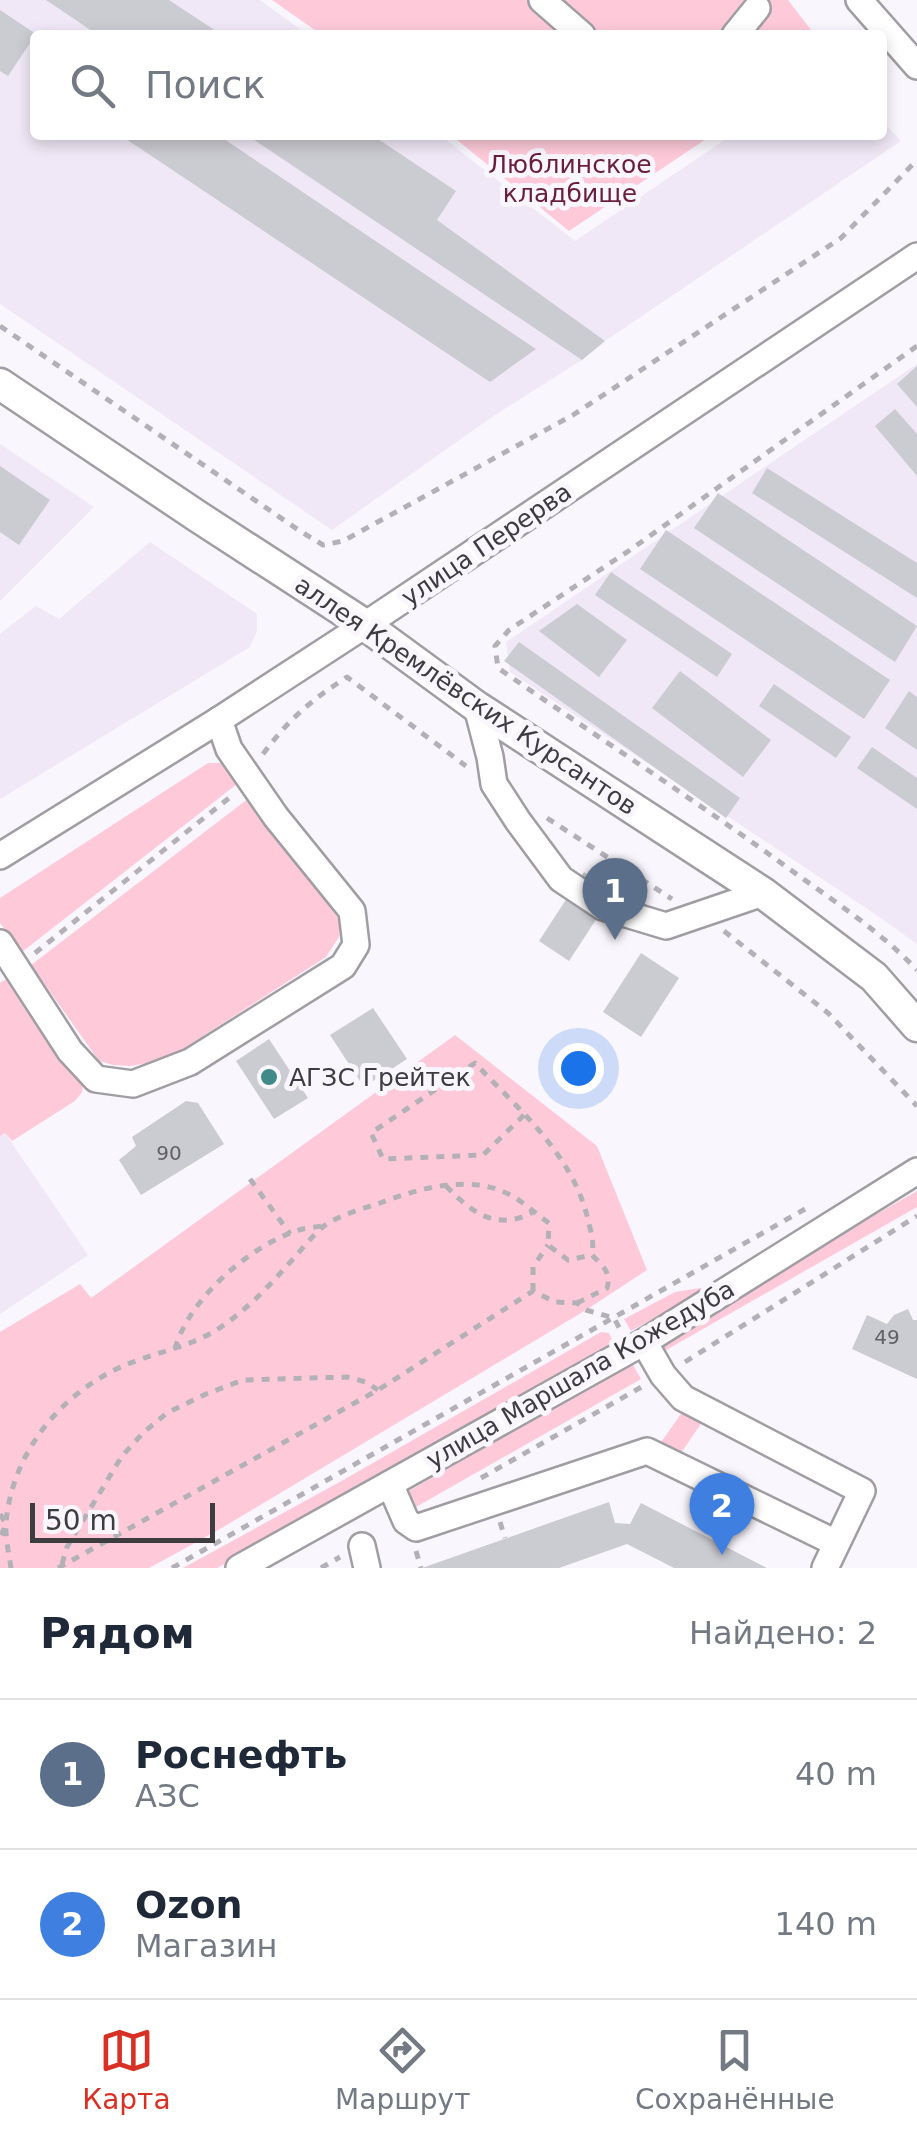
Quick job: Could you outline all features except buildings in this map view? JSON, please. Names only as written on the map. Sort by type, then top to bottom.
[{"type":"main road","name":"аллея Кремлёвских Курсантов","points":[[0,384],[365,625],[477,707],[763,893],[874,977],[917,1026]]},
{"type":"street","points":[[542,0],[576,30]]},
{"type":"street","points":[[859,0],[885,30]]},
{"type":"street","points":[[739,30],[757,8]]},
{"type":"street","points":[[887,32],[917,66]]},
{"type":"street","name":"улица Перерва","points":[[0,856],[365,625],[917,256]]},
{"type":"street","points":[[477,707],[494,784],[561,879],[603,907],[666,926],[763,893]]},
{"type":"street","points":[[0,943],[70,1050],[96,1080],[133,1084],[190,1062],[343,966],[356,945],[352,911],[250,780],[229,749],[219,720]]},
{"type":"street","name":"улица Маршала Кожедуба","points":[[238,1568],[390,1484],[917,1171]]},
{"type":"street","points":[[634,1338],[683,1398],[862,1490],[825,1568]]},
{"type":"street","points":[[390,1484],[406,1521],[416,1528],[646,1451],[836,1543]]},
{"type":"path","points":[[0,326],[300,531],[323,544],[333,543],[573,415],[841,238],[917,160]]},
{"type":"path","points":[[917,346],[630,550],[510,630],[495,646],[498,668],[751,841],[855,917],[917,970]]},
{"type":"path","points":[[17,967],[250,780],[254,767],[276,736],[308,703],[347,677],[494,784]]},
{"type":"path","points":[[542,815],[731,936],[828,1012],[917,1106]]},
{"type":"path","points":[[524,1115],[483,1155],[383,1159],[371,1133],[475,1063],[524,1115],[560,1154],[585,1203],[594,1245],[592,1255]]},
{"type":"path","points":[[250,1179],[290,1234]]},
{"type":"path","points":[[446,1186],[475,1212],[497,1220],[533,1212]]},
{"type":"path","points":[[174,1349],[188,1317],[218,1281],[244,1261],[297,1230],[325,1225],[426,1188],[487,1187],[511,1195],[548,1224],[548,1244],[532,1267],[533,1291]]},
{"type":"path","points":[[172,1568],[810,1206]]},
{"type":"path","points":[[471,1484],[663,1374],[917,1216]]},
{"type":"path","points":[[0,1538],[14,1484],[34,1438],[60,1408],[93,1380],[216,1331],[248,1308],[325,1225]]},
{"type":"path","points":[[548,1244],[568,1260],[592,1255]]},
{"type":"path","points":[[533,1291],[555,1302],[577,1303],[608,1288],[608,1271],[592,1255]]},
{"type":"path","points":[[59,1567],[378,1390],[533,1291]]},
{"type":"path","points":[[577,1303],[586,1310],[614,1318],[634,1338]]},
{"type":"path","points":[[59,1567],[122,1456],[167,1413],[242,1380],[347,1377],[378,1390]]},
{"type":"path","points":[[0,1514],[6,1524],[11,1568]]},
{"type":"path","points":[[413,1543],[421,1568]]},
{"type":"path","points":[[321,1568],[364,1557]]},
{"type":"shaded area","points":[[0,0],[260,0],[301,30],[30,30],[30,140],[446,140],[575,241],[725,140],[887,140],[887,126],[901,141],[332,530],[0,304]]},
{"type":"shaded area","points":[[917,364],[917,944],[510,672],[506,642]]},
{"type":"shaded area","points":[[0,444],[94,507],[0,601]]},
{"type":"shaded area","points":[[150,542],[257,614],[257,631],[250,647],[0,799],[0,634],[36,606],[59,619]]},
{"type":"shaded area","points":[[5,1133],[88,1255],[0,1314],[0,1136]]},
{"type":"green space","points":[[272,0],[788,0],[811,30],[315,30]]},
{"type":"green space","name":"Люблинское кладбище","points":[[457,140],[705,140],[569,231]]},
{"type":"green space","points":[[208,763],[221,763],[237,784],[22,952],[0,923],[0,898]]},
{"type":"green space","points":[[249,798],[340,921],[339,937],[326,957],[167,1059],[131,1066],[99,1061],[31,965]]},
{"type":"green space","points":[[8,978],[83,1084],[75,1101],[12,1141],[5,1133],[0,1136],[0,983]]},
{"type":"green space","points":[[455,1035],[597,1146],[647,1270],[586,1310],[149,1568],[0,1568],[0,1332],[80,1284],[91,1298]]},
{"type":"green space","points":[[917,1191],[917,1207],[661,1353],[653,1342]]},
{"type":"green space","points":[[712,1286],[631,1331],[624,1319],[675,1292]]},
{"type":"green space","points":[[601,1332],[609,1333],[612,1346],[217,1568],[183,1568],[345,1479]]},
{"type":"green space","points":[[632,1363],[641,1379],[416,1507],[407,1492]]},
{"type":"green space","points":[[681,1414],[700,1418],[700,1425],[679,1456],[659,1445]]},
{"type":"place","name":"Роснефть","points":[[615,940]]},
{"type":"place","name":"АГЗС Грейтек","points":[[269,1077]]},
{"type":"place","name":"Ozon","points":[[722,1555]]}]
